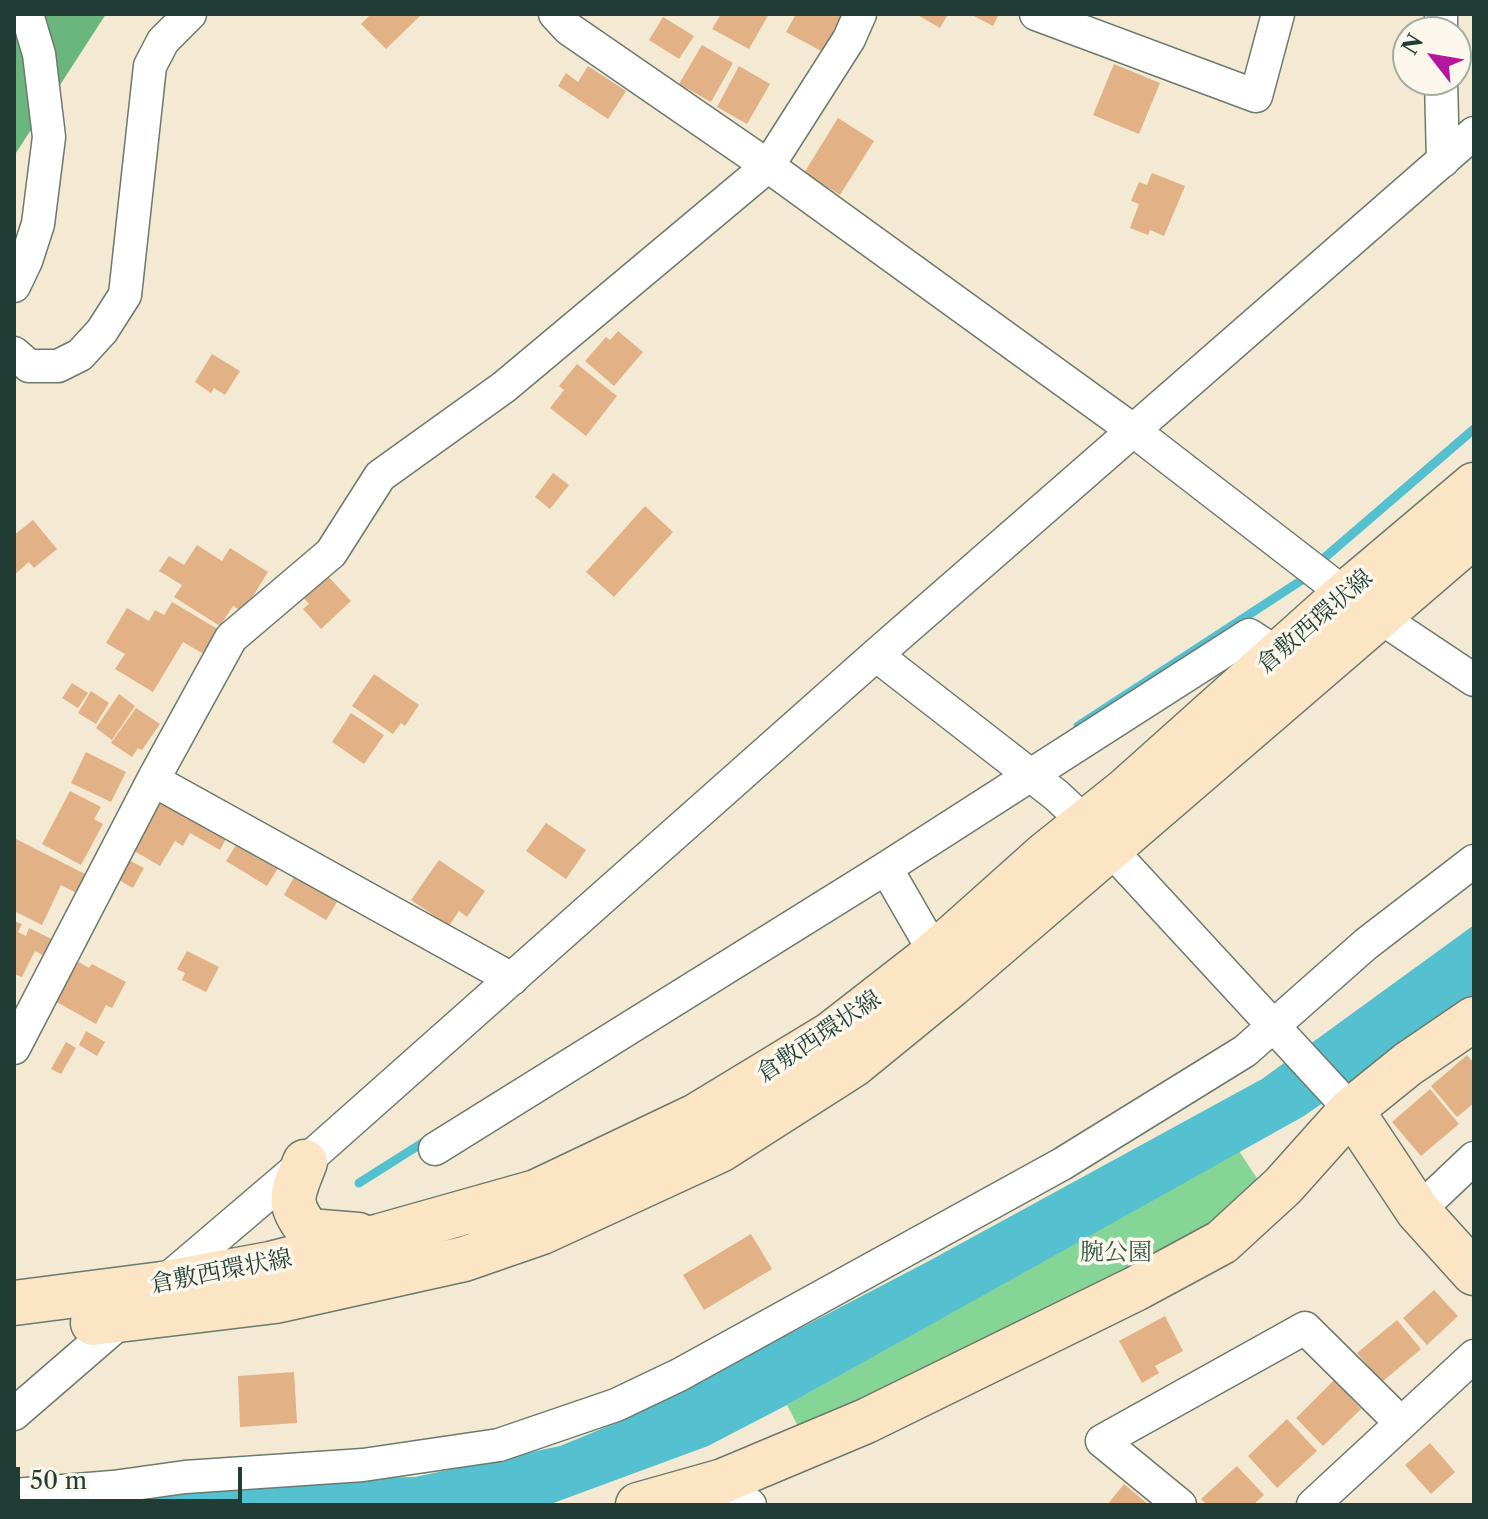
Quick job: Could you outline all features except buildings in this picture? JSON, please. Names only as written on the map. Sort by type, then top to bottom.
[{"type":"main road","name":"倉敷西環状線","points":[[14,1303],[162,1284],[270,1264],[380,1236],[536,1192],[696,1116],[831,1034],[935,953],[1047,853],[1097,836],[1362,606],[1474,485]]},
{"type":"main road","name":"倉敷西環状線","points":[[14,1333],[275,1301],[464,1259],[542,1232],[720,1150],[853,1065],[951,985],[1278,654],[1362,606],[1474,535]]},
{"type":"main road","points":[[638,1505],[736,1493],[866,1421],[1135,1289],[1222,1242],[1283,1186],[1351,1110],[1408,1064],[1474,1019]]},
{"type":"main road","points":[[1351,1110],[1418,1211],[1474,1273]]},
{"type":"main road","points":[[305,1162],[292,1205],[309,1231],[380,1236]]},
{"type":"street","points":[[14,286],[38,224],[49,137],[39,54],[27,14]]},
{"type":"street","points":[[14,353],[29,366],[58,366],[80,355],[102,331],[125,295],[150,66],[163,41],[190,14]]},
{"type":"street","points":[[14,1048],[153,780],[231,638],[331,553],[380,476],[504,387],[768,166],[849,39],[860,14]]},
{"type":"street","points":[[1036,14],[1256,96],[1278,14]]},
{"type":"street","points":[[569,19],[1134,431],[1362,606],[1474,680]]},
{"type":"street","points":[[1441,96],[1443,161]]},
{"type":"street","points":[[14,1414],[305,1162],[876,655],[1474,133]]},
{"type":"street","points":[[435,1149],[886,868],[1249,635],[1278,654]]},
{"type":"street","points":[[876,655],[1031,776],[1097,836],[1351,1110]]},
{"type":"street","points":[[153,780],[512,979]]},
{"type":"street","points":[[14,1495],[113,1487],[185,1477],[363,1465],[499,1445],[616,1405],[679,1375],[1062,1164],[1245,1051],[1366,944],[1474,861]]},
{"type":"street","points":[[886,868],[935,953]]},
{"type":"street","points":[[1418,1211],[1474,1158]]},
{"type":"street","points":[[1180,1505],[1102,1441],[1305,1328],[1401,1423]]},
{"type":"street","points":[[1313,1505],[1474,1356]]},
{"type":"green space","points":[[14,14],[106,14],[14,156]]},
{"type":"green space","name":"腕公園","points":[[1239,1151],[1258,1180],[1227,1218],[1128,1278],[800,1430],[787,1405]]},
{"type":"water","points":[[1474,925],[1474,998],[1304,1116],[708,1446],[548,1505],[41,1505],[354,1478],[415,1477],[560,1446],[628,1418],[927,1262],[1262,1079]]},
{"type":"waterway","points":[[1078,726],[1302,580],[1474,429]]},
{"type":"waterway","points":[[359,1183],[427,1140]]}]
